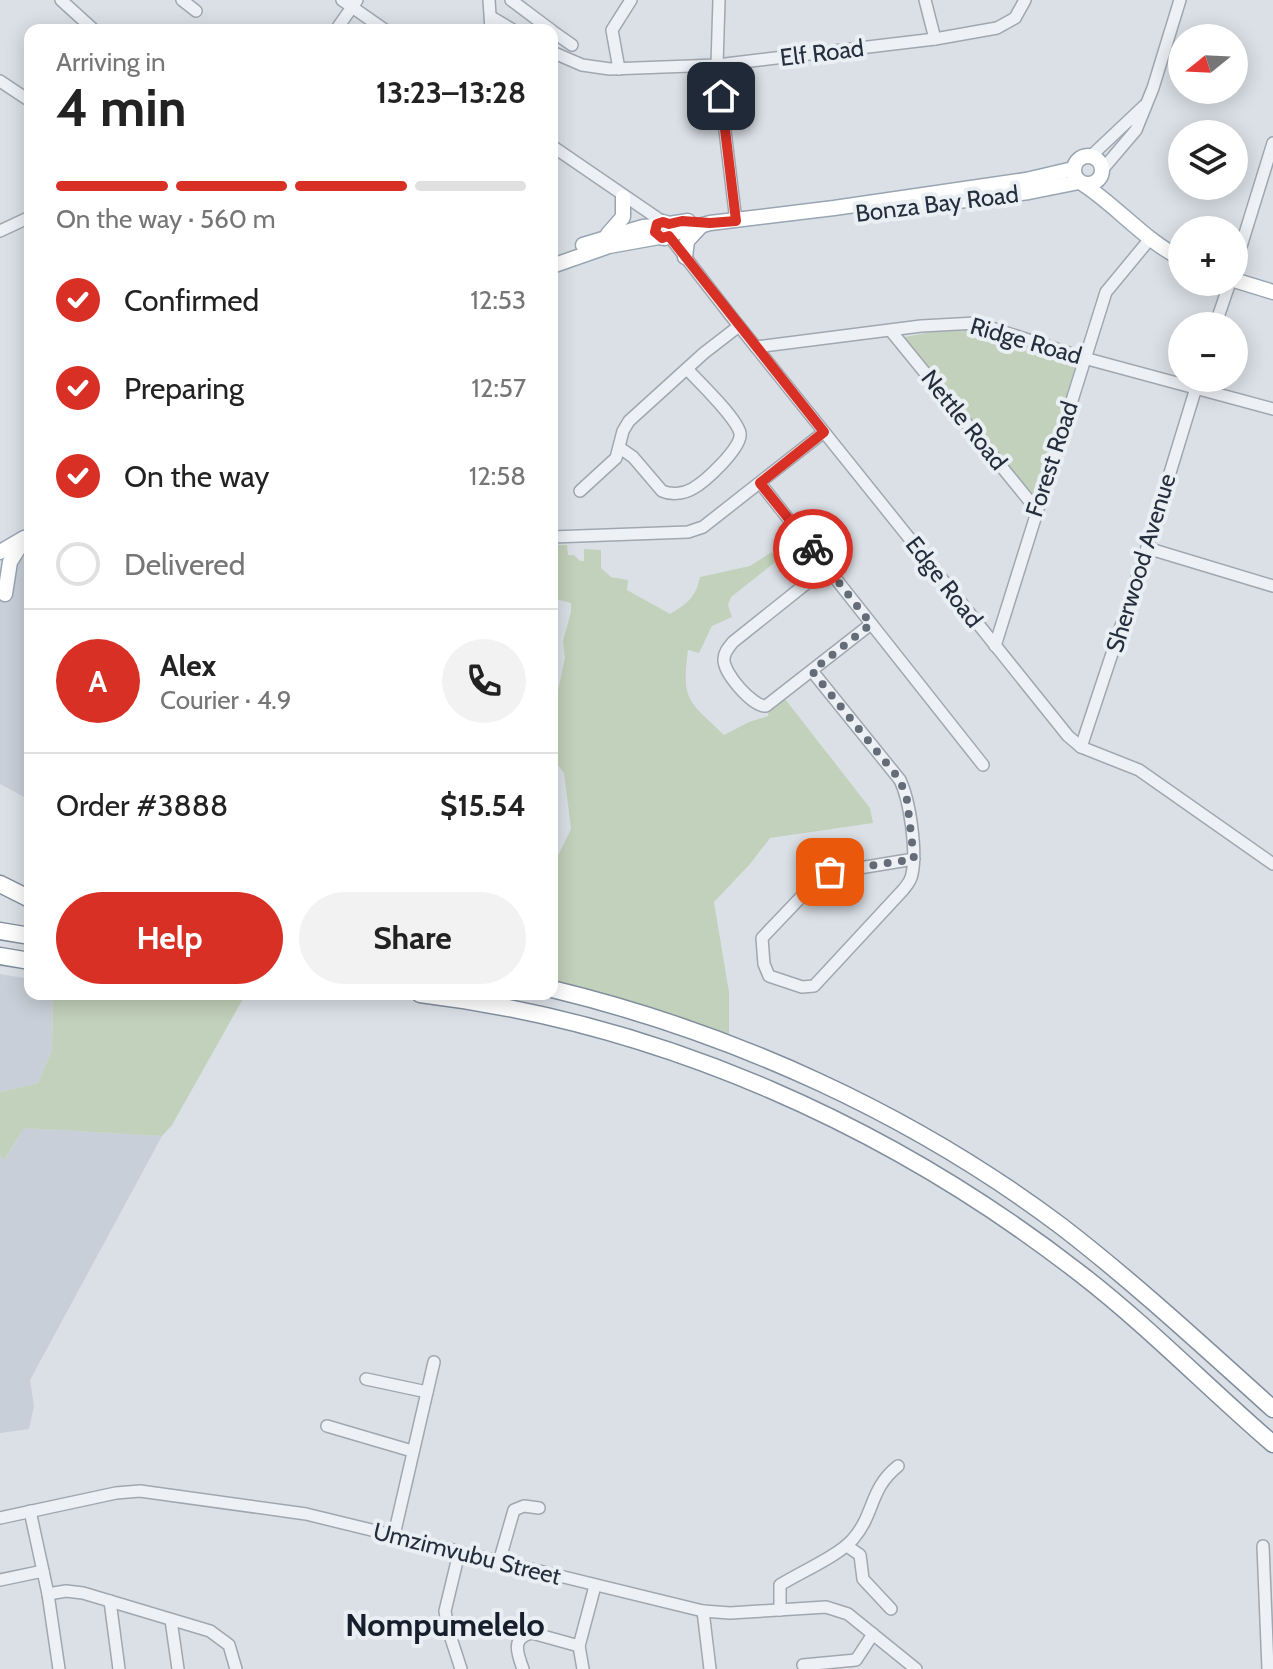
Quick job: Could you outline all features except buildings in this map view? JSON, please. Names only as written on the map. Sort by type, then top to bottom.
[{"type":"highway","points":[[0,884],[24,896]]},
{"type":"highway","points":[[0,931],[24,935]]},
{"type":"highway","points":[[0,956],[24,960]]},
{"type":"highway","points":[[558,990],[604,1002],[745,1052],[831,1088],[897,1121],[989,1176],[1061,1226],[1162,1308],[1273,1409]]},
{"type":"highway","points":[[460,1000],[527,1010],[674,1054],[774,1091],[828,1115],[923,1166],[988,1206],[1084,1276],[1273,1444]]},
{"type":"highway","points":[[1084,1276],[1111,1307],[1273,1459]]},
{"type":"highway","points":[[1162,1308],[1273,1394]]},
{"type":"main road","points":[[1079,178],[1081,158],[1091,156],[1099,161],[1115,200],[1135,227]]},
{"type":"main road","points":[[1079,178],[1092,184],[1102,172]]},
{"type":"main road","name":"Bonza Bay Road","points":[[558,264],[682,221],[706,224],[736,221],[1026,180],[1079,178]]},
{"type":"main road","points":[[1079,178],[1149,240],[1168,251]]},
{"type":"main road","points":[[601,238],[616,228],[623,217],[626,199]]},
{"type":"main road","points":[[685,257],[689,238],[706,224]]},
{"type":"main road","name":"Bonza Bay Road","points":[[558,254],[643,227],[664,229]]},
{"type":"main road","points":[[1248,285],[1273,292]]},
{"type":"main road","points":[[0,552],[24,538]]},
{"type":"main road","points":[[2,589],[10,562],[24,541]]},
{"type":"street","points":[[182,0],[196,11]]},
{"type":"street","points":[[342,0],[355,4],[378,24]]},
{"type":"street","points":[[489,0],[491,24]]},
{"type":"street","points":[[511,0],[543,24]]},
{"type":"street","points":[[619,69],[612,30],[631,0]]},
{"type":"street","points":[[719,0],[717,65],[736,221]]},
{"type":"street","points":[[925,0],[935,39]]},
{"type":"street","name":"Elf Road","points":[[558,55],[582,65],[619,69],[717,65],[935,39],[997,28],[1015,18],[1025,0]]},
{"type":"street","points":[[1102,172],[1136,130],[1180,0]]},
{"type":"street","points":[[65,1],[88,24]]},
{"type":"street","points":[[340,24],[355,4]]},
{"type":"street","points":[[558,35],[572,45]]},
{"type":"street","points":[[0,81],[24,97]]},
{"type":"street","points":[[1091,156],[1145,106]]},
{"type":"street","points":[[1248,224],[1273,143]]},
{"type":"street","name":"Edge Road","points":[[558,150],[664,229],[1068,736],[1081,747],[1139,770],[1273,864]]},
{"type":"street","points":[[0,231],[24,220]]},
{"type":"street","name":"Forest Road","points":[[995,646],[1106,292],[1149,240]]},
{"type":"street","name":"Ridge Road","points":[[756,347],[976,323],[1084,358],[1168,377]]},
{"type":"street","points":[[580,491],[612,462],[629,421],[739,326]]},
{"type":"street","name":"Nettle Road","points":[[891,331],[1036,509]]},
{"type":"street","points":[[620,448],[633,457],[667,493],[694,488],[733,452],[740,439],[738,428],[687,369]]},
{"type":"street","name":"Sherwood Avenue","points":[[1081,747],[1196,392]]},
{"type":"street","name":"Ridge Road","points":[[1222,392],[1273,409]]},
{"type":"street","points":[[558,537],[693,531],[709,524],[824,432]]},
{"type":"street","points":[[760,483],[983,765]]},
{"type":"street","points":[[1147,548],[1273,586]]},
{"type":"street","points":[[827,567],[738,637],[727,650],[724,658],[726,669],[751,701],[762,707],[871,624]]},
{"type":"street","points":[[812,671],[900,780],[907,800],[914,859],[912,875],[908,884],[814,986],[802,987],[769,976],[764,964],[762,938],[823,874],[914,859]]},
{"type":"street","points":[[394,1535],[434,1362]]},
{"type":"street","points":[[366,1379],[427,1392]]},
{"type":"street","points":[[327,1426],[412,1451]]},
{"type":"street","points":[[780,1610],[780,1585],[847,1546],[865,1523],[881,1483],[898,1466]]},
{"type":"street","name":"Umzimvubu Street","points":[[0,1518],[116,1493],[140,1491],[306,1514],[703,1611],[730,1613],[826,1607],[837,1609],[848,1614],[916,1669]]},
{"type":"street","points":[[499,1562],[514,1510],[524,1506],[539,1508]]},
{"type":"street","points":[[30,1511],[48,1594],[59,1669]]},
{"type":"street","points":[[847,1546],[860,1555],[863,1579],[891,1609]]},
{"type":"street","points":[[1263,1546],[1268,1669]]},
{"type":"street","points":[[459,1553],[445,1611],[461,1669]]},
{"type":"street","points":[[0,1580],[43,1571]]},
{"type":"street","points":[[583,1669],[579,1646],[595,1586]]},
{"type":"street","points":[[48,1594],[66,1591],[83,1593],[210,1631],[221,1638],[234,1654],[236,1669]]},
{"type":"street","points":[[110,1601],[119,1669]]},
{"type":"street","points":[[703,1611],[710,1669]]},
{"type":"street","points":[[171,1620],[178,1669]]},
{"type":"street","points":[[523,1669],[516,1646],[524,1635],[532,1633],[579,1646]]},
{"type":"street","points":[[803,1665],[856,1660],[873,1634]]},
{"type":"shaded area","points":[[24,557],[24,797],[0,784],[0,570]]},
{"type":"shaded area","points":[[0,974],[24,978],[24,1000],[53,1000],[52,1050],[38,1083],[0,1092]]},
{"type":"shaded area","points":[[24,1128],[162,1136],[30,1380],[34,1406],[29,1429],[0,1433],[0,1155],[5,1159]]},
{"type":"green space","points":[[947,329],[969,329],[1076,365],[1036,493],[1030,495],[905,340],[905,337]]},
{"type":"green space","points":[[558,545],[567,545],[568,555],[574,555],[580,561],[584,561],[584,549],[601,550],[601,568],[611,577],[628,580],[627,590],[670,614],[690,599],[700,577],[750,566],[772,552],[778,560],[731,597],[728,605],[732,617],[712,626],[699,653],[688,650],[686,680],[690,699],[724,735],[768,716],[769,711],[785,699],[870,808],[873,823],[770,838],[714,902],[729,992],[729,1037],[558,986],[558,856],[571,829],[564,773],[558,765],[558,690],[571,603],[558,600]]},
{"type":"green space","points":[[53,1000],[242,1000],[172,1125],[162,1136],[24,1128],[4,1160],[0,1155],[0,1092],[38,1083],[52,1050]]},
{"type":"way so far","points":[[813,549],[871,624],[812,671],[900,780],[907,800],[914,859],[830,872]]},
{"type":"district","name":"Nompumelelo","points":[[445,1625]]},
{"type":"route","points":[[721,96],[736,221],[660,222],[655,232],[662,238],[669,236],[824,432],[760,483],[813,549]]}]
